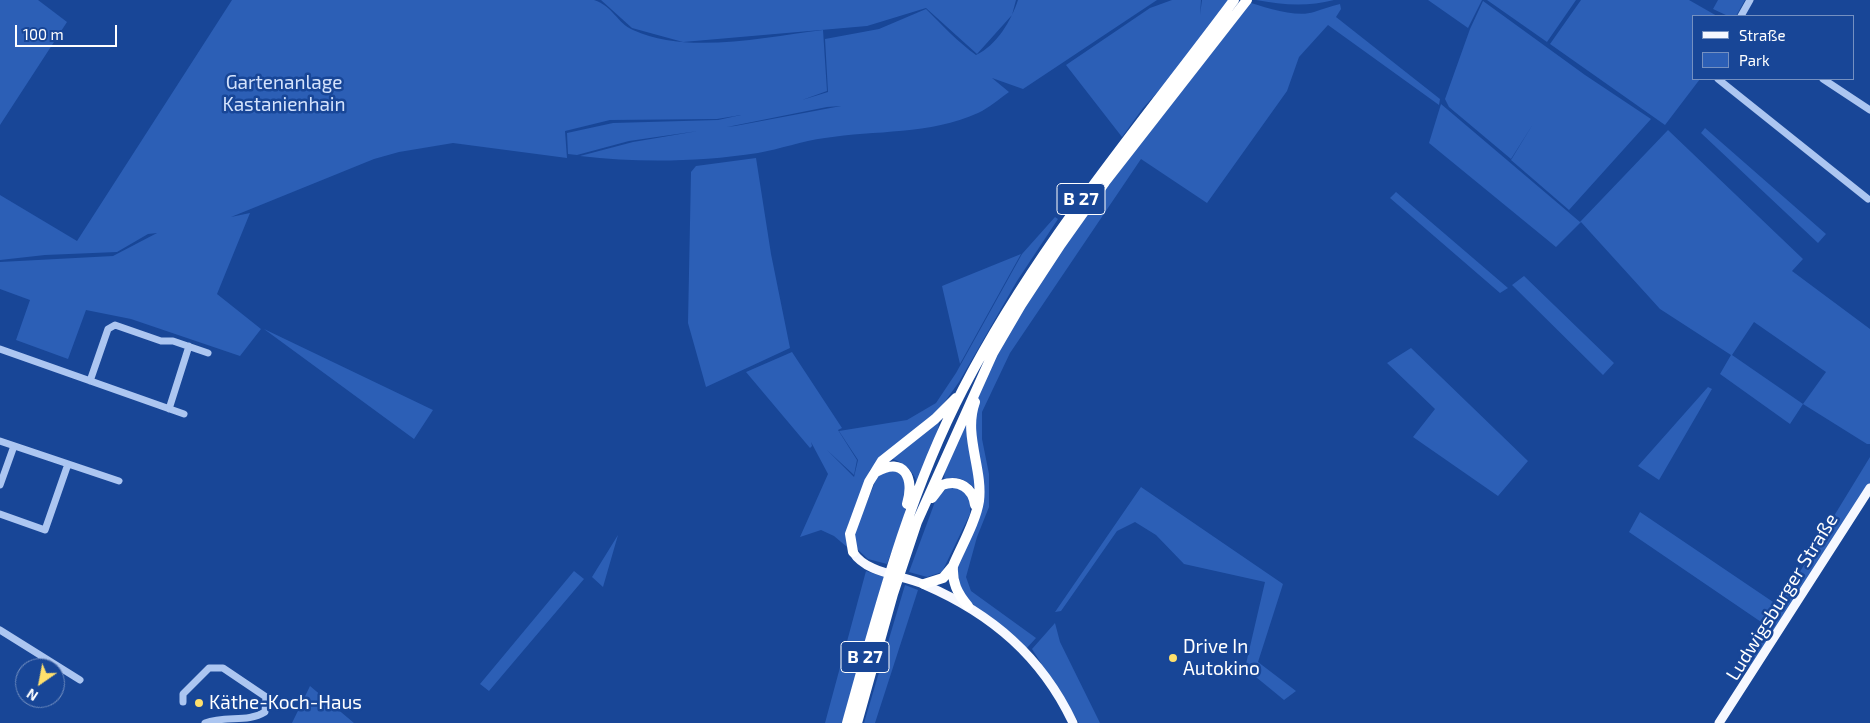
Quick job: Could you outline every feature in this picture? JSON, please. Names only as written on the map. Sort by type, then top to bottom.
[{"type":"highway","name":"B 27","points":[[912,520],[982,373],[1020,305],[1105,182],[1223,23],[1234,0]]},
{"type":"highway","name":"B 27","points":[[847,723],[912,520],[962,391],[1014,297],[1052,239],[1103,169],[1223,23],[1247,0]]},
{"type":"highway","name":"B 27","points":[[924,584],[943,578],[953,566],[979,502],[978,478],[971,432],[972,410],[982,373]]},
{"type":"highway","name":"B 27","points":[[853,552],[850,534],[869,482],[882,461],[935,419],[962,391]]},
{"type":"highway","name":"B 27","points":[[876,472],[890,466],[898,466],[905,472],[910,488],[906,508],[912,520]]},
{"type":"highway","name":"B 27","points":[[912,520],[925,513],[938,489],[948,483],[963,484],[970,491],[974,498],[975,512]]},
{"type":"highway","points":[[953,566],[955,586],[968,606]]},
{"type":"highway","name":"B 27","points":[[857,723],[889,592]]},
{"type":"main road","name":"Ludwigsburger Straße","points":[[1719,723],[1870,488]]},
{"type":"main road","points":[[853,552],[866,565],[924,584],[968,606],[1025,650],[1049,680],[1073,723]]},
{"type":"street","points":[[1742,15],[1750,0]]},
{"type":"street","points":[[1719,80],[1868,198]]},
{"type":"street","points":[[1825,80],[1870,110]]},
{"type":"street","points":[[90,381],[108,328],[115,325],[161,341],[173,341],[208,353]]},
{"type":"street","points":[[169,409],[189,346]]},
{"type":"street","points":[[0,349],[184,414]]},
{"type":"street","points":[[0,441],[119,481]]},
{"type":"street","points":[[0,485],[14,446]]},
{"type":"street","points":[[0,514],[45,530],[68,464]]},
{"type":"street","points":[[0,630],[80,680]]},
{"type":"street","points":[[183,702],[183,694],[209,668],[224,668],[266,697],[265,712],[257,718],[246,720],[223,718],[205,723]]},
{"type":"green space","points":[[0,0],[38,0],[67,22],[0,125]]},
{"type":"green space","name":"Gartenanlage Kastanienhain","points":[[232,0],[594,0],[606,6],[633,30],[677,42],[702,43],[752,40],[823,30],[827,91],[802,100],[828,92],[825,39],[879,29],[926,9],[976,55],[984,51],[997,39],[1018,0],[1157,0],[1023,89],[992,78],[1009,92],[978,113],[941,125],[902,131],[825,138],[758,153],[713,158],[625,160],[580,156],[633,142],[698,131],[629,141],[577,155],[568,154],[567,133],[613,123],[718,120],[741,115],[717,119],[610,120],[565,131],[567,158],[453,143],[399,152],[374,159],[231,217],[250,213],[217,294],[261,329],[240,356],[131,319],[86,310],[68,359],[16,340],[30,300],[0,289],[0,262],[113,256],[157,233],[148,234],[117,252],[45,255],[0,260],[0,195],[77,241]],"holes":[[[841,106],[727,127],[827,107]]]},
{"type":"green space","points":[[601,0],[1016,0],[1012,15],[977,54],[926,8],[867,26],[683,42],[632,28]]},
{"type":"green space","points":[[1172,0],[1201,0],[1200,15],[1202,0],[1234,0],[1195,51],[1143,108],[1122,137],[1066,65],[1150,8]]},
{"type":"green space","points":[[1256,0],[1334,0],[1314,4],[1295,4]]},
{"type":"green space","points":[[1428,0],[1482,0],[1468,28]]},
{"type":"green space","points":[[1487,0],[1576,0],[1547,42]]},
{"type":"green space","points":[[1581,0],[1689,0],[1715,15],[1692,15],[1692,80],[1699,80],[1665,125],[1550,44]]},
{"type":"green space","points":[[1718,0],[1745,0],[1737,15],[1726,15],[1713,9]]},
{"type":"green space","points":[[1245,1],[1298,14],[1314,12],[1340,4],[1341,9],[1336,17],[1440,99],[1439,105],[1328,25],[1299,57],[1287,91],[1207,203],[1141,159],[1010,353],[982,412],[982,439],[989,474],[989,507],[977,537],[966,577],[971,591],[1036,638],[1025,650],[967,606],[953,574],[979,502],[971,432],[982,373],[1061,244]]},
{"type":"green space","points":[[1483,1],[1585,75],[1651,119],[1569,210],[1511,160],[1533,124],[1511,159],[1449,107],[1445,99],[1470,29]]},
{"type":"green space","points":[[1441,104],[1580,222],[1668,130],[1803,259],[1792,271],[1870,329],[1870,444],[1867,444],[1803,404],[1790,424],[1720,374],[1731,355],[1660,309],[1581,222],[1556,247],[1429,143]],"holes":[[[1754,322],[1826,372],[1803,404],[1732,355]]]},
{"type":"green space","points":[[1705,128],[1826,234],[1818,243],[1701,133]]},
{"type":"green space","points":[[756,158],[771,254],[790,348],[706,387],[688,323],[691,172],[696,166]]},
{"type":"green space","points":[[1396,192],[1508,288],[1500,293],[1390,198]]},
{"type":"green space","points":[[1055,217],[1058,219],[1017,281],[959,382],[941,407],[927,421],[885,453],[870,470],[848,525],[847,547],[834,536],[821,530],[800,537],[828,474],[811,442],[812,446],[810,448],[746,372],[792,352],[842,428],[838,430],[857,460],[854,475],[827,450],[854,477],[858,460],[839,431],[907,420],[936,403],[956,373],[1022,254]]},
{"type":"green space","points":[[1021,254],[960,364],[942,286]]},
{"type":"green space","points":[[1524,276],[1614,363],[1603,375],[1512,285]]},
{"type":"green space","points":[[264,329],[433,410],[414,439]]},
{"type":"green space","points":[[1411,348],[1528,461],[1498,496],[1413,437],[1435,409],[1387,363]]},
{"type":"green space","points":[[1708,387],[1712,389],[1659,480],[1638,466]]},
{"type":"green space","points":[[968,414],[975,488],[960,479],[944,480],[945,466]]},
{"type":"green space","points":[[939,421],[938,434],[917,482],[906,466],[899,461],[889,458]]},
{"type":"green space","points":[[1870,457],[1870,488],[1755,670],[1745,664],[1767,626],[1629,532],[1640,512],[1779,606]]},
{"type":"green space","points":[[896,469],[905,477],[908,485],[908,496],[899,533],[887,564],[868,559],[855,547],[855,531],[878,475]]},
{"type":"green space","points":[[949,486],[962,488],[970,499],[970,514],[942,572],[927,577],[909,572],[936,499]]},
{"type":"green space","points":[[1141,487],[1283,584],[1258,662],[1296,691],[1284,700],[1245,668],[1265,582],[1184,564],[1156,535],[1135,522],[1117,531],[1061,611],[1055,612]]},
{"type":"green space","points":[[618,535],[603,587],[592,577]]},
{"type":"green space","points":[[574,571],[584,579],[489,691],[480,684]]},
{"type":"green space","points":[[866,571],[884,577],[842,723],[825,723]]},
{"type":"green space","points":[[905,585],[918,590],[875,723],[864,723]]},
{"type":"green space","points":[[1055,623],[1060,642],[1100,723],[1079,723],[1032,649]]},
{"type":"green space","points":[[310,686],[354,723],[292,723]]},
{"type":"place","name":"Drive In Autokino","points":[[1173,658]]},
{"type":"place","name":"Käthe-Koch-Haus","points":[[199,703]]}]
